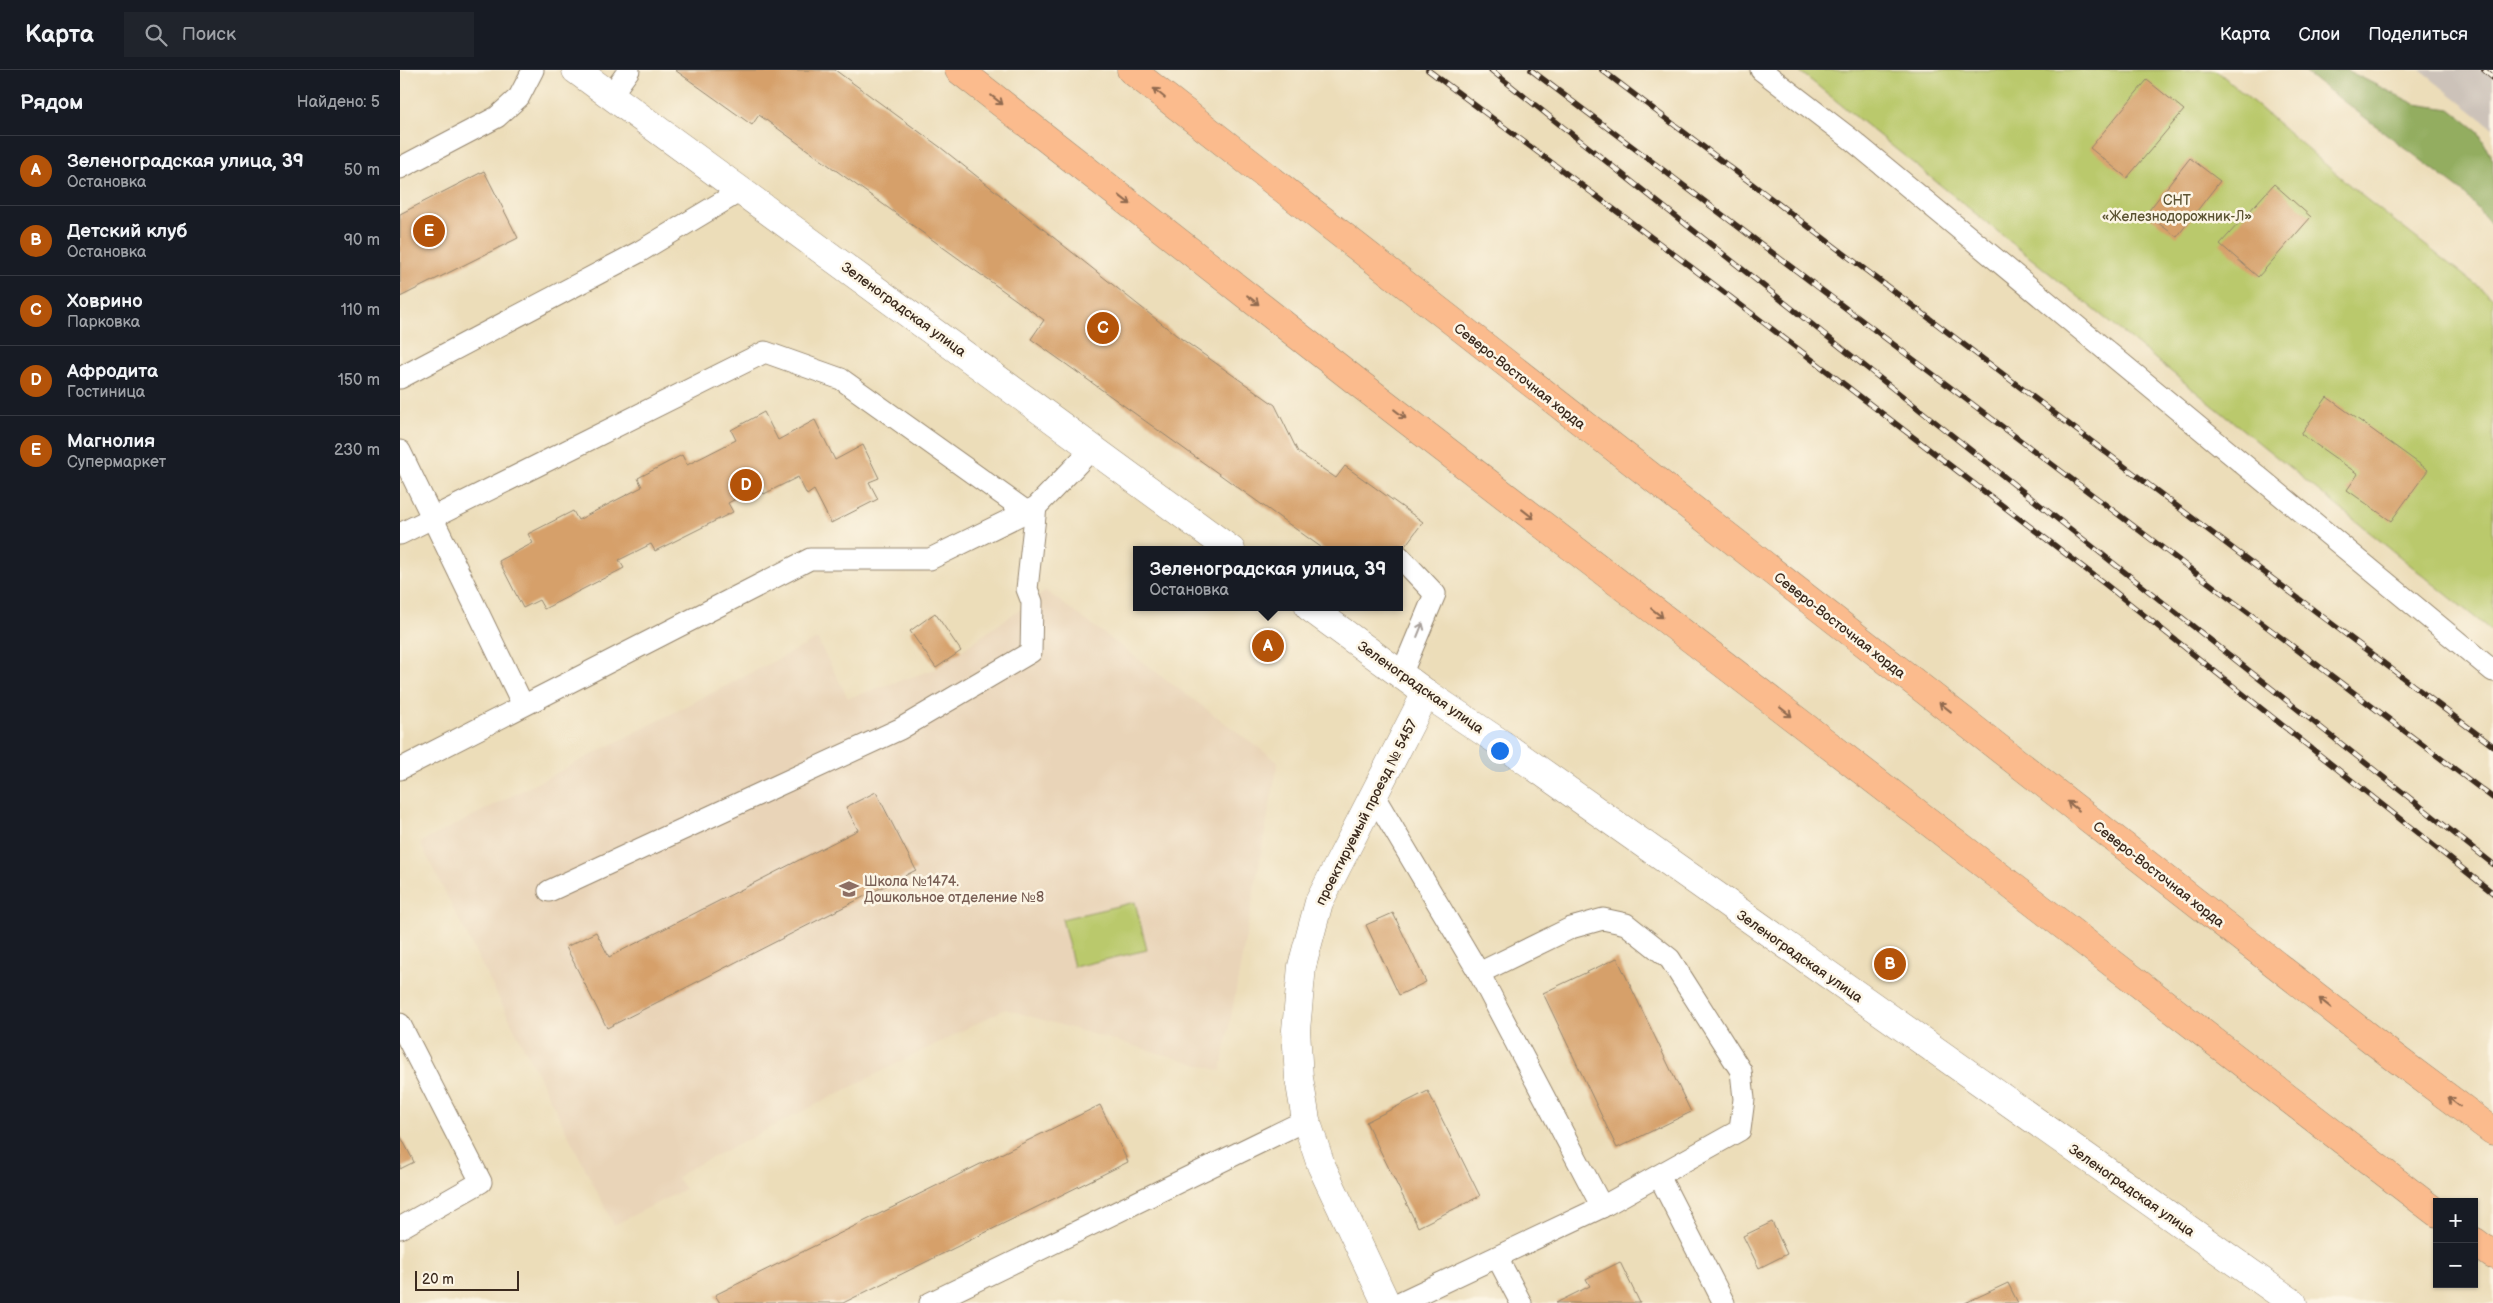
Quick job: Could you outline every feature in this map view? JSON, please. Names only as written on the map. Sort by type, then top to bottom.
[{"type":"main road","points":[[959,70],[1361,384],[2433,1210]]},
{"type":"main road","name":"Северо-Восточная хорда","points":[[1131,70],[2394,1057],[2493,1131]]},
{"type":"main road","points":[[2477,1243],[2493,1255]]},
{"type":"street","name":"Зеленоградская улица","points":[[576,70],[1227,546]]},
{"type":"street","name":"Зеленоградская улица","points":[[1315,611],[1426,693],[1505,746],[1950,1063],[2293,1303]]},
{"type":"street","name":"проектируемый проезд № 5457","points":[[1386,1303],[1321,1165],[1306,1120],[1299,1078],[1296,1030],[1302,966],[1319,902],[1426,693]]},
{"type":"lane","points":[[400,168],[497,117],[519,97],[533,70]]},
{"type":"lane","points":[[611,95],[629,70]]},
{"type":"lane","points":[[1761,70],[1860,146],[2493,671]]},
{"type":"lane","points":[[400,378],[639,252],[742,190]]},
{"type":"lane","points":[[400,534],[765,352],[841,379],[1032,509]]},
{"type":"lane","points":[[400,769],[810,559],[930,559],[1032,509],[1093,448]]},
{"type":"lane","points":[[400,451],[523,705]]},
{"type":"lane","points":[[549,891],[900,729],[1031,652],[1032,602],[1027,589],[1032,509]]},
{"type":"lane","points":[[1401,675],[1435,594],[1403,560]]},
{"type":"lane","points":[[1374,796],[1479,973],[1602,1207]]},
{"type":"lane","points":[[1399,1303],[1602,1207],[1740,1130],[1744,1099],[1742,1071],[1670,959],[1626,924],[1604,919],[1571,928],[1479,973]]},
{"type":"lane","points":[[400,1024],[481,1182],[400,1228]]},
{"type":"lane","points":[[930,1303],[1306,1120]]},
{"type":"lane","points":[[1659,1176],[1724,1303]]},
{"type":"lane","points":[[1497,1256],[1521,1303]]},
{"type":"shaded area","points":[[2420,70],[2493,70],[2493,128]]},
{"type":"shaded area","name":"Школа №1474. Дошкольное отделение №8","points":[[1046,591],[1278,762],[1221,1071],[1005,1009],[687,1170],[677,1178],[685,1189],[614,1225],[420,843],[817,639],[848,698],[935,669]]},
{"type":"green space","name":"СНТ «Железнодорожник-Л»","points":[[1798,70],[2216,70],[2361,195],[2493,298],[2493,632]]},
{"type":"green space","points":[[2302,70],[2346,70],[2415,104],[2450,109],[2478,131],[2493,160],[2493,226],[2462,191]]},
{"type":"green space","points":[[1135,902],[1147,950],[1074,967],[1062,919]]},
{"type":"building","points":[[675,70],[835,70],[940,147],[1176,335],[1275,405],[1298,452],[1336,478],[1345,466],[1423,522],[1403,549],[1403,546],[1319,546],[1031,339],[1044,320],[759,115],[752,125]]},
{"type":"building","points":[[2147,80],[2184,110],[2127,178],[2090,148]]},
{"type":"building","points":[[2190,158],[2220,181],[2177,237],[2146,214]]},
{"type":"building","points":[[484,171],[518,238],[400,297],[400,214]]},
{"type":"building","points":[[2274,184],[2311,217],[2258,277],[2220,244]]},
{"type":"building","points":[[2327,397],[2428,470],[2391,521],[2347,490],[2358,474],[2301,434]]},
{"type":"building","points":[[764,412],[778,440],[815,420],[835,460],[863,445],[879,478],[869,482],[878,499],[831,523],[814,490],[807,495],[798,477],[764,494],[760,486],[728,503],[733,512],[655,551],[651,544],[619,560],[624,568],[544,609],[539,600],[523,608],[499,561],[533,543],[528,534],[573,511],[578,520],[642,487],[638,478],[682,455],[687,465],[736,440],[731,430]]},
{"type":"building","points":[[935,613],[961,651],[936,668],[910,631]]},
{"type":"building","points":[[876,792],[916,870],[607,1028],[566,947],[596,932],[609,957],[858,830],[846,807]]},
{"type":"building","points":[[1393,913],[1426,982],[1399,995],[1366,925]]},
{"type":"building","points":[[1617,958],[1691,1112],[1617,1148],[1543,993]]},
{"type":"building","points":[[1428,1091],[1480,1196],[1418,1227],[1366,1122]]},
{"type":"building","points":[[1100,1105],[1128,1162],[843,1303],[720,1303],[715,1295]]},
{"type":"building","points":[[400,1135],[414,1162],[400,1169]]},
{"type":"building","points":[[1772,1222],[1787,1254],[1759,1268],[1743,1236]]},
{"type":"building","points":[[1620,1262],[1640,1303],[1556,1303],[1590,1286],[1586,1279]]},
{"type":"building","points":[[2008,1283],[2018,1303],[1965,1303]]},
{"type":"railway","points":[[1428,70],[1691,267],[2105,584],[2493,893]]},
{"type":"railway","points":[[1491,70],[2493,864]]},
{"type":"railway","points":[[1531,70],[2493,798]]},
{"type":"railway","points":[[1602,70],[2493,746]]},
{"type":"railway","points":[[2484,70],[2493,78]]},
{"type":"place","name":"Магнолия","points":[[429,231]]},
{"type":"place","name":"Ховрино","points":[[1103,328]]},
{"type":"place","name":"Афродита","points":[[746,485]]},
{"type":"place","name":"Зеленоградская улица, 39","points":[[1268,646]]},
{"type":"place","name":"Школа №1474. Дошкольное отделение №8","points":[[849,889]]},
{"type":"place","name":"Детский клуб","points":[[1890,964]]}]
